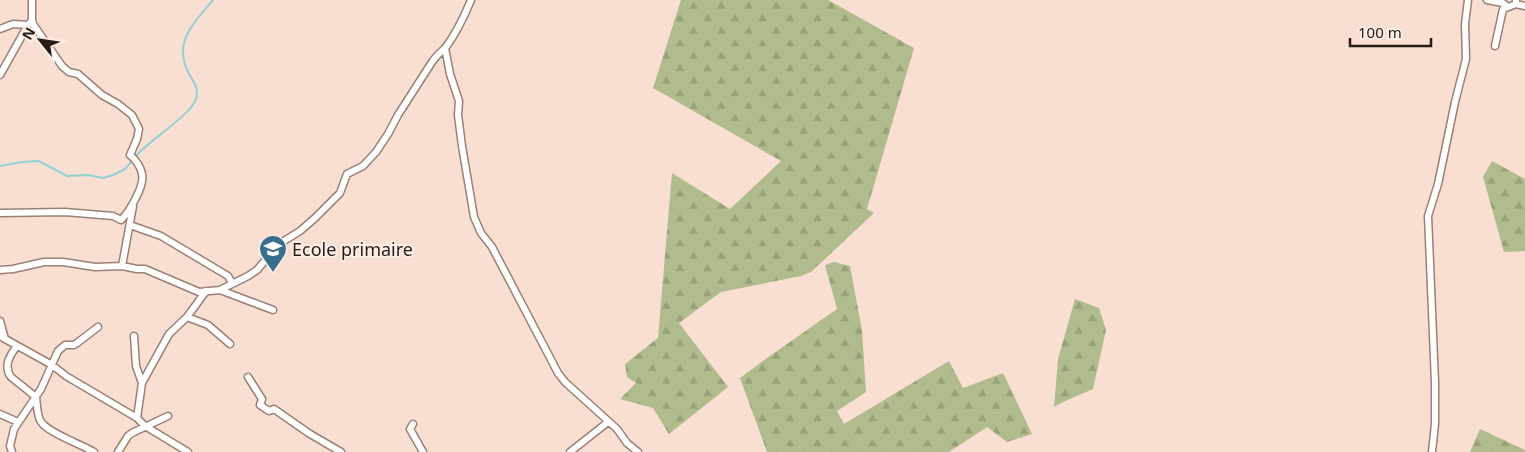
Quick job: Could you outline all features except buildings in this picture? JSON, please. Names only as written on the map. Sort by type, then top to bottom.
[{"type":"street","points":[[220,290],[257,270],[278,244],[307,226],[340,193],[347,174],[363,166],[376,152],[432,62],[445,48],[464,18],[471,0]]},
{"type":"street","points":[[1432,452],[1435,424],[1435,382],[1432,350],[1428,216],[1438,184],[1466,59],[1465,24],[1468,0]]},
{"type":"street","points":[[1487,0],[1503,3],[1508,7]]},
{"type":"street","points":[[0,75],[30,22],[30,1]]},
{"type":"street","points":[[1495,46],[1503,10],[1516,2],[1525,6]]},
{"type":"street","points":[[0,29],[13,24],[30,22],[62,66],[86,80],[102,96],[123,107],[132,115],[139,129],[130,155],[136,161],[142,175],[141,185],[127,214],[121,220],[113,216],[66,212],[0,213]]},
{"type":"street","points":[[445,48],[450,74],[459,101],[458,116],[462,146],[474,217],[478,228],[492,247],[558,373],[572,389],[620,432],[626,443],[638,452]]},
{"type":"street","points":[[122,266],[133,202]]},
{"type":"street","points":[[130,226],[158,234],[167,239],[228,276],[232,283]]},
{"type":"street","points":[[0,270],[44,262],[145,269],[199,292],[220,290],[273,310]]},
{"type":"street","points":[[137,418],[142,383],[169,334],[187,316],[206,291]]},
{"type":"street","points":[[187,316],[208,325],[230,344]]},
{"type":"street","points":[[0,321],[3,337],[52,365],[66,376],[137,418],[145,426],[188,452]]},
{"type":"street","points":[[12,452],[10,446],[18,422],[36,397],[58,350],[65,345],[74,345],[98,327]]},
{"type":"street","points":[[134,336],[136,366],[142,383]]},
{"type":"street","points":[[17,346],[10,356],[7,366],[8,373],[36,397],[40,420],[46,428],[94,452]]},
{"type":"street","points":[[248,377],[262,399],[260,405],[269,411],[274,409],[340,452]]},
{"type":"street","points":[[0,414],[18,422]]},
{"type":"street","points":[[118,452],[128,436],[168,416]]},
{"type":"street","points":[[570,452],[608,422]]},
{"type":"street","points":[[413,424],[410,429],[423,452]]},
{"type":"street","points":[[173,452],[180,448]]},
{"type":"green space","points":[[681,0],[828,0],[914,48],[867,209],[874,213],[811,272],[801,276],[721,292],[679,323],[728,387],[669,434],[653,408],[620,399],[636,383],[627,377],[625,364],[658,338],[672,173],[730,209],[781,161],[653,88]]},
{"type":"green space","points":[[1492,161],[1525,179],[1525,251],[1504,252],[1483,177]]},
{"type":"green space","points":[[834,262],[850,266],[862,330],[866,392],[837,411],[844,424],[949,361],[963,388],[1003,373],[1032,434],[1007,442],[987,427],[949,452],[767,452],[740,378],[837,309],[825,265]]},
{"type":"green space","points":[[1075,299],[1099,308],[1106,330],[1093,389],[1054,407],[1058,359]]},
{"type":"green space","points":[[1480,429],[1525,450],[1525,452],[1470,452]]},
{"type":"waterway","points":[[135,157],[186,113],[196,99],[196,89],[184,63],[184,43],[193,25],[213,0]]},
{"type":"waterway","points":[[0,166],[39,161],[67,176],[88,175],[103,178],[125,169],[132,161]]},
{"type":"place","name":"Ecole primaire","points":[[273,273]]}]
